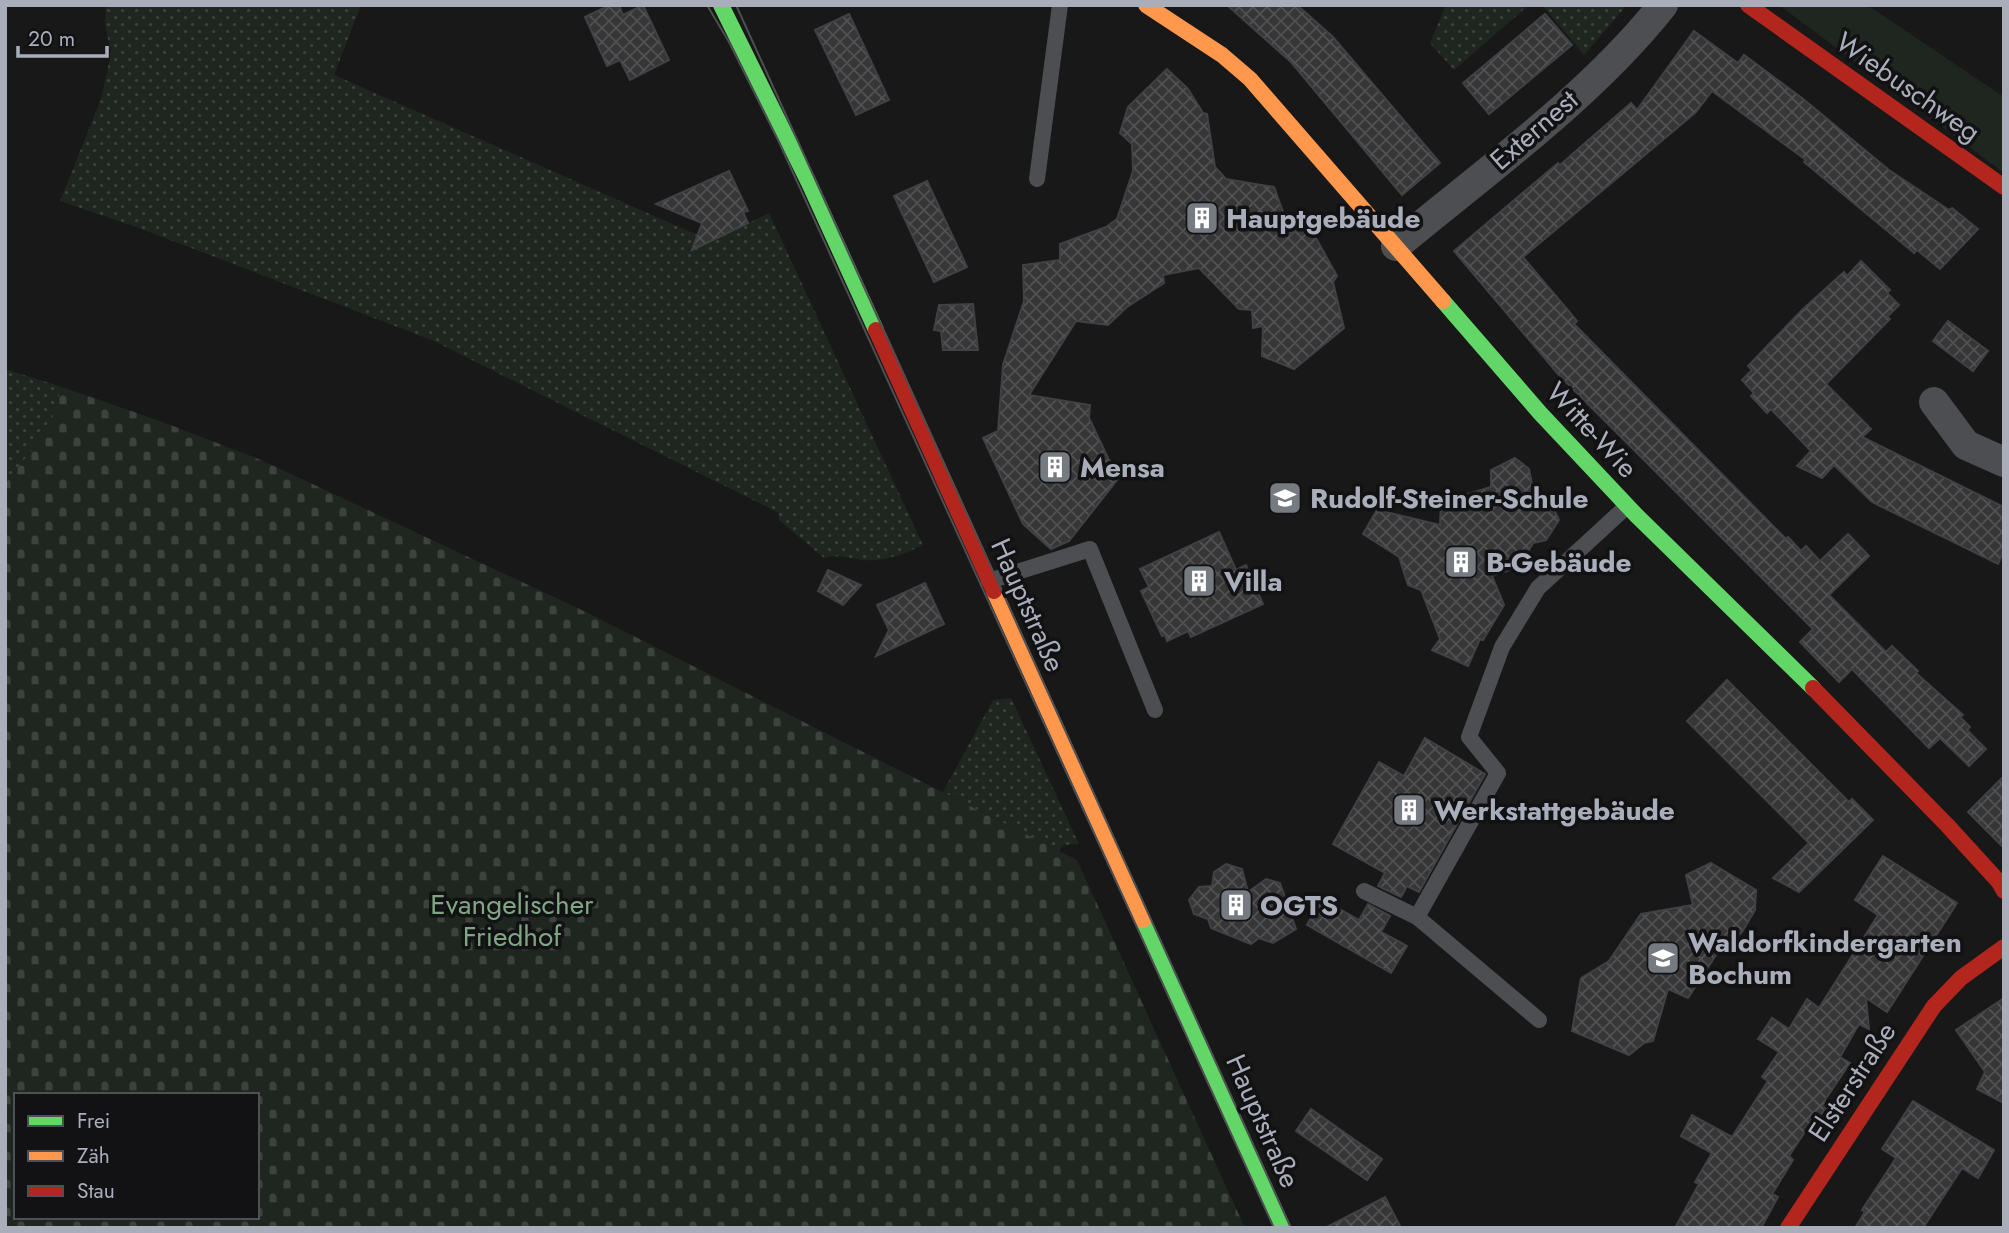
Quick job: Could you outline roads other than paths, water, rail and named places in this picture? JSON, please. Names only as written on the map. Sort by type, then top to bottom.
[{"type":"street","name":"Hauptstraße","points":[[721,5],[809,183],[1283,1228]]},
{"type":"street","name":"Witte-Wie","points":[[1146,5],[1222,55],[1250,79],[1540,413],[1627,506],[1844,718],[1947,825],[2004,891]]},
{"type":"street","name":"Externest","points":[[1396,246],[1554,114],[1616,57],[1663,5]]},
{"type":"street","name":"Wiebuschweg","points":[[1748,5],[2003,184]]},
{"type":"street","points":[[1934,402],[1966,444],[2004,461]]},
{"type":"street","name":"Elsterstraße","points":[[1788,1228],[1934,1006],[1961,978],[2004,947]]},
{"type":"lane","points":[[1037,179],[1060,5]]},
{"type":"lane","points":[[1417,918],[1498,773],[1469,737],[1502,647],[1538,588],[1627,506]]},
{"type":"lane","points":[[989,580],[1090,549],[1155,710]]},
{"type":"lane","points":[[1364,891],[1417,918],[1539,1020]]},
{"type":"tram line","points":[[707,5],[729,42],[779,142],[1274,1228]]},
{"type":"tram line","points":[[736,5],[1291,1228]]},
{"type":"place","name":"Hauptgebäude","points":[[1202,218]]},
{"type":"place","name":"Mensa","points":[[1055,467]]},
{"type":"place","name":"Rudolf-Steiner-Schule","points":[[1285,498]]},
{"type":"place","name":"B-Gebäude","points":[[1461,562]]},
{"type":"place","name":"Villa","points":[[1199,581]]},
{"type":"place","name":"Werkstattgebäude","points":[[1409,810]]},
{"type":"place","name":"OGTS","points":[[1236,905]]},
{"type":"place","name":"Waldorfkindergarten Bochum","points":[[1663,958]]},
{"type":"park label","name":"Evangelischer Friedhof","points":[[512,920]]}]
